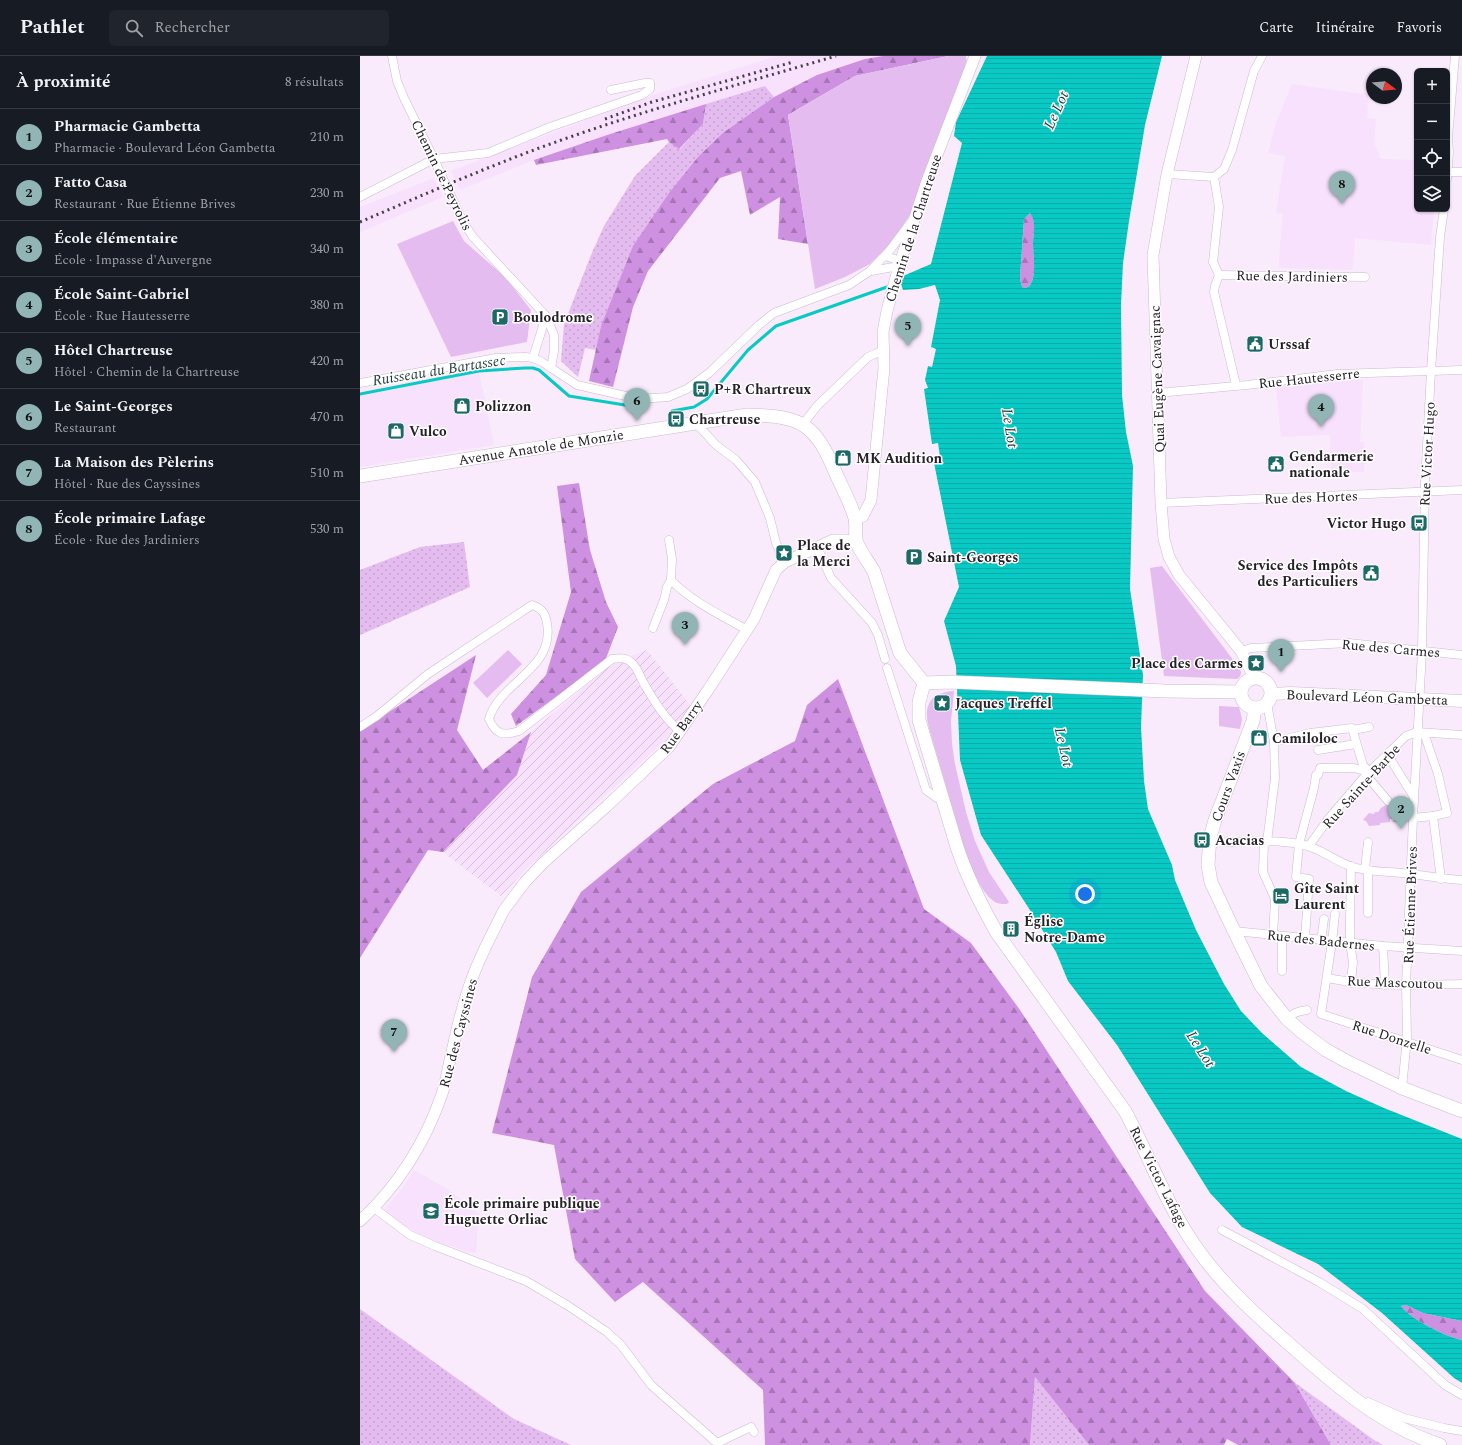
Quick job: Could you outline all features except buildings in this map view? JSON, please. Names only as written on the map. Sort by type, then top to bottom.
[{"type":"main road","name":"Avenue Anatole de Monzie","points":[[360,476],[747,414],[770,415],[787,418],[803,424],[810,429],[823,446],[833,465],[855,519],[857,542]]},
{"type":"main road","points":[[857,542],[874,572],[900,653],[924,683],[952,682],[1165,691],[1241,692]]},
{"type":"main road","points":[[1254,678],[1266,681],[1271,689],[1265,702],[1251,707],[1244,701],[1241,692],[1245,683],[1254,678]]},
{"type":"main road","name":"Rue Victor Lafage","points":[[924,683],[919,702],[919,720],[963,867],[982,907],[1001,939],[1125,1111],[1139,1136],[1171,1207],[1198,1249],[1219,1276],[1246,1304],[1315,1368],[1352,1398],[1383,1419],[1404,1430],[1440,1445]]},
{"type":"main road","name":"Boulevard Léon Gambetta","points":[[1265,702],[1291,693],[1462,702]]},
{"type":"main road","name":"Cours Vaxis","points":[[1265,702],[1253,721],[1217,815],[1209,843],[1208,865],[1211,882],[1234,931],[1261,986],[1287,1019],[1302,1032],[1326,1050],[1346,1061],[1402,1088],[1462,1111]]},
{"type":"street","name":"Chemin de Peyrolis","points":[[392,56],[397,80],[404,98],[434,159],[462,222],[473,237],[546,316],[554,335],[554,351],[551,368]]},
{"type":"street","name":"Chemin de la Chartreuse","points":[[855,519],[862,516],[871,500],[884,368],[883,332],[892,291],[929,174],[975,56]]},
{"type":"street","name":"Quai Eugène Cavaignac","points":[[1196,56],[1167,174],[1153,255],[1160,503],[1164,539],[1169,558],[1179,575],[1241,651],[1254,678]]},
{"type":"street","points":[[1167,174],[1214,177],[1224,169],[1232,150],[1254,71],[1262,56]]},
{"type":"street","points":[[1448,140],[1455,56]]},
{"type":"street","points":[[361,197],[434,159],[488,153],[550,127],[642,95],[650,89],[650,83],[611,90]]},
{"type":"street","points":[[1450,175],[1462,172]]},
{"type":"street","points":[[1214,177],[1219,207],[1213,262],[1219,274],[1214,286],[1214,292],[1236,385]]},
{"type":"street","name":"Rue Victor Hugo","points":[[1419,699],[1422,651],[1425,493],[1431,371],[1444,212]]},
{"type":"street","points":[[360,382],[496,358],[533,358],[542,362],[577,385],[639,399],[668,397],[675,395],[696,383],[709,373],[759,324],[774,313],[849,285],[870,271],[885,256],[914,218]]},
{"type":"street","points":[[870,271],[898,270],[895,259],[885,256]]},
{"type":"street","name":"Rue des Jardiniers","points":[[1219,274],[1365,277]]},
{"type":"street","points":[[533,358],[546,316]]},
{"type":"street","points":[[803,424],[818,406],[868,357],[884,350]]},
{"type":"street","name":"Rue Hautesserre","points":[[1157,393],[1337,374],[1462,370]]},
{"type":"street","points":[[696,423],[716,445],[736,460],[755,482],[770,518],[776,543],[785,562],[833,540],[857,542]]},
{"type":"street","name":"Rue des Hortes","points":[[1160,503],[1425,493],[1462,490]]},
{"type":"street","points":[[653,628],[664,600],[667,587],[671,580],[672,559],[669,540]]},
{"type":"street","points":[[817,547],[831,578],[872,623],[878,635],[884,659]]},
{"type":"street","name":"Rue Barry","points":[[560,847],[669,747],[747,630],[760,607],[776,570],[785,562]]},
{"type":"street","points":[[671,580],[689,596],[747,630]]},
{"type":"street","points":[[360,727],[378,716],[428,674],[532,605],[541,608],[546,618],[549,634],[545,649],[535,666],[496,703],[489,719],[493,727],[499,733],[508,734],[519,731],[612,659],[619,658],[624,658],[633,663],[645,687],[672,724],[680,731]]},
{"type":"street","name":"Rue des Carmes","points":[[1241,651],[1251,648],[1349,643],[1462,655]]},
{"type":"street","points":[[887,668],[926,790],[937,798],[943,798]]},
{"type":"street","name":"Rue Étienne Brives","points":[[1402,1088],[1406,1042],[1406,985],[1414,797],[1421,733],[1419,699]]},
{"type":"street","points":[[1265,702],[1274,742],[1275,778],[1265,842],[1263,872],[1275,899],[1273,936]]},
{"type":"street","points":[[1274,742],[1310,733],[1352,728],[1353,730],[1369,727]]},
{"type":"street","points":[[1353,730],[1363,765],[1388,802]]},
{"type":"street","points":[[1413,818],[1447,813],[1438,774],[1421,733],[1462,735]]},
{"type":"street","name":"Rue Sainte-Barbe","points":[[1309,846],[1329,818],[1387,754],[1406,736],[1421,733]]},
{"type":"street","points":[[1318,750],[1356,744]]},
{"type":"street","points":[[1387,754],[1414,797]]},
{"type":"street","points":[[1305,939],[1309,879],[1296,877],[1299,844],[1316,775],[1318,775],[1320,768],[1354,768],[1368,774]]},
{"type":"street","points":[[1432,816],[1441,879]]},
{"type":"street","points":[[1209,843],[1265,842],[1299,844],[1309,846],[1351,866],[1366,870],[1462,880]]},
{"type":"street","points":[[1368,842],[1366,870],[1368,912]]},
{"type":"street","name":"Rue des Cayssines","points":[[360,1221],[374,1208],[395,1184],[411,1161],[426,1132],[442,1094],[460,1016],[473,976],[504,910],[525,882],[560,847]]},
{"type":"street","points":[[1351,866],[1350,942],[1353,962],[1351,983]]},
{"type":"street","points":[[1327,978],[1335,914]]},
{"type":"street","points":[[1321,941],[1324,919]]},
{"type":"street","name":"Rue des Badernes","points":[[1234,931],[1332,942],[1350,942],[1383,946],[1462,951]]},
{"type":"street","points":[[1282,936],[1282,971]]},
{"type":"street","points":[[1383,946],[1385,985]]},
{"type":"street","name":"Rue Mascoutou","points":[[1327,978],[1351,983],[1385,985],[1462,984]]},
{"type":"street","name":"Rue Donzelle","points":[[1327,978],[1321,1014],[1462,1060]]},
{"type":"street","points":[[1287,1019],[1292,1014],[1301,1010],[1307,1010]]},
{"type":"street","points":[[374,1208],[410,1235],[526,1281],[567,1305],[607,1332],[621,1345],[651,1385],[717,1443],[751,1428],[754,1432]]},
{"type":"street","points":[[1222,1230],[1319,1282],[1363,1309],[1445,1384],[1462,1395]]},
{"type":"street","points":[[1352,1398],[1362,1400],[1404,1418],[1462,1431]]},
{"type":"shaded area","points":[[777,56],[884,56],[863,60],[819,74],[774,97],[765,86],[607,135],[534,160],[460,190],[451,171],[656,94]]},
{"type":"shaded area","points":[[948,56],[966,56],[967,66],[911,213],[893,241],[870,264],[845,277],[815,289],[788,115],[855,76]]},
{"type":"shaded area","points":[[1292,84],[1362,94],[1366,93],[1366,104],[1368,104],[1367,118],[1376,119],[1374,143],[1381,159],[1414,160],[1414,212],[1434,212],[1431,245],[1355,238],[1352,270],[1279,268],[1283,214],[1276,213],[1285,156],[1268,153],[1276,123]]},
{"type":"shaded area","points":[[765,86],[774,97],[724,132],[601,326],[596,350],[585,348],[578,377],[561,361],[564,324],[604,226],[635,176],[669,142],[680,149],[703,124],[706,104]]},
{"type":"shaded area","points":[[434,178],[443,197],[360,232],[360,207]]},
{"type":"shaded area","points":[[453,221],[464,241],[505,277],[531,310],[527,342],[451,357],[397,244]]},
{"type":"shaded area","points":[[479,371],[494,445],[360,467],[360,394]]},
{"type":"shaded area","points":[[1346,379],[1363,380],[1360,442],[1364,442],[1364,472],[1331,472],[1330,435],[1281,437],[1276,387]]},
{"type":"shaded area","points":[[464,542],[470,587],[360,635],[360,570],[420,547]]},
{"type":"shaded area","points":[[1162,566],[1240,669],[1241,675],[1237,679],[1164,676],[1150,568]]},
{"type":"shaded area","points":[[508,650],[522,664],[487,698],[473,683]]},
{"type":"shaded area","points":[[647,650],[691,706],[665,740],[526,869],[501,896],[443,852],[517,775],[531,732],[613,663]]},
{"type":"shaded area","points":[[954,691],[951,721],[952,744],[966,812],[975,841],[989,872],[1009,902],[1007,904],[997,903],[986,894],[970,865],[927,720],[930,702],[939,694]]},
{"type":"shaded area","points":[[1219,706],[1239,707],[1242,719],[1240,729],[1219,726]]},
{"type":"shaded area","points":[[1389,803],[1400,824],[1398,824],[1398,822],[1393,822],[1393,819],[1390,819],[1390,822],[1369,826],[1366,821],[1363,820],[1369,813],[1374,814],[1375,812],[1378,812]]},
{"type":"shaded area","name":"École primaire publique Huguette Orliac","points":[[414,1170],[446,1188],[479,1214],[476,1253],[468,1252],[425,1237],[385,1214],[385,1209],[404,1186]]},
{"type":"shaded area","points":[[360,1309],[514,1419],[571,1445],[360,1445]]},
{"type":"shaded area","points":[[1035,1377],[1089,1445],[1030,1445]]},
{"type":"shaded area","points":[[1294,1382],[1374,1440],[1383,1445],[1331,1445]]},
{"type":"green space","points":[[883,56],[948,56],[855,76],[788,115],[808,244],[778,239],[780,197],[750,215],[741,171],[720,178],[648,271],[633,307],[613,387],[589,381],[601,326],[633,246],[669,193],[698,157],[724,132],[774,97],[817,75],[865,59]]},
{"type":"green space","points":[[706,104],[703,124],[679,149],[667,139],[536,165],[534,160],[607,135]]},
{"type":"green space","points":[[1030,213],[1034,224],[1034,270],[1031,283],[1028,287],[1023,288],[1020,277],[1024,219]]},
{"type":"green space","points":[[579,483],[590,550],[606,602],[618,627],[605,661],[516,726],[511,714],[546,675],[571,592],[557,486]]},
{"type":"green space","points":[[476,655],[457,730],[483,770],[531,732],[517,775],[443,852],[428,850],[360,958],[360,731]]},
{"type":"green space","points":[[838,679],[924,909],[971,943],[1020,1010],[1205,1291],[1294,1382],[1331,1445],[1238,1445],[1227,1439],[1224,1445],[1089,1445],[1035,1377],[1030,1445],[765,1445],[763,1390],[643,1282],[615,1302],[575,1259],[554,1145],[492,1133],[532,977],[581,892],[713,784],[795,741],[807,705]]},
{"type":"green space","points":[[1406,1305],[1423,1313],[1462,1321],[1462,1340],[1420,1322],[1401,1306]]},
{"type":"water","name":"Le Lot","points":[[987,56],[1162,56],[1145,125],[1129,221],[1123,263],[1121,305],[1122,395],[1126,432],[1133,466],[1130,589],[1143,675],[1141,727],[1144,781],[1148,809],[1172,865],[1175,880],[1196,930],[1224,984],[1241,1011],[1262,1033],[1301,1067],[1346,1091],[1384,1108],[1462,1139],[1462,1321],[1423,1313],[1406,1305],[1401,1306],[1420,1322],[1447,1335],[1462,1340],[1462,1383],[1454,1378],[1382,1313],[1318,1264],[1242,1227],[1210,1193],[1117,1045],[1068,981],[1056,952],[981,835],[960,760],[956,666],[944,621],[959,587],[933,458],[940,457],[938,443],[932,444],[924,389],[928,388],[925,380],[928,366],[932,367],[936,349],[931,347],[940,300],[935,285],[919,289],[903,290],[901,284],[903,276],[931,264],[962,143],[954,136],[956,122]],"holes":[[[1030,213],[1034,228],[1034,270],[1031,283],[1028,287],[1023,288],[1020,277],[1024,219]]]},
{"type":"waterway","name":"Ruisseau du Bartassec","points":[[672,411],[694,407],[707,399],[748,350],[776,326],[887,287]]},
{"type":"waterway","name":"Ruisseau du Bartassec","points":[[360,394],[479,371],[533,368],[539,370],[569,396],[631,406]]},
{"type":"railway","points":[[360,222],[492,166],[573,136],[671,104],[836,56]]},
{"type":"railway","points":[[605,119],[652,102],[793,62]]},
{"type":"place","name":"École primaire Lafage","points":[[1342,204]]},
{"type":"place","name":"Boulodrome","points":[[500,317]]},
{"type":"place","name":"Urssaf","points":[[1255,344]]},
{"type":"place","name":"Hôtel Chartreuse","points":[[908,346]]},
{"type":"place","name":"P+R Chartreux","points":[[701,389]]},
{"type":"place","name":"Polizzon","points":[[462,406]]},
{"type":"place","name":"Chartreuse","points":[[676,419]]},
{"type":"place","name":"Le Saint-Georges","points":[[637,421]]},
{"type":"place","name":"École Saint-Gabriel","points":[[1321,427]]},
{"type":"place","name":"Vulco","points":[[396,431]]},
{"type":"place","name":"MK Audition","points":[[843,458]]},
{"type":"place","name":"Gendarmerie nationale","points":[[1276,464]]},
{"type":"place","name":"Victor Hugo","points":[[1419,523]]},
{"type":"place","name":"Place de la Merci","points":[[784,553]]},
{"type":"place","name":"Saint-Georges","points":[[914,557]]},
{"type":"place","name":"Service des Impôts des Particuliers","points":[[1371,573]]},
{"type":"place","name":"École élémentaire","points":[[685,645]]},
{"type":"place","name":"Place des Carmes","points":[[1256,663]]},
{"type":"place","name":"Pharmacie Gambetta","points":[[1281,672]]},
{"type":"place","name":"Jacques Treffel","points":[[942,703]]},
{"type":"place","name":"Camiloloc","points":[[1259,738]]},
{"type":"place","name":"Fatto Casa","points":[[1401,829]]},
{"type":"place","name":"Acacias","points":[[1202,840]]},
{"type":"place","name":"Gîte Saint Laurent","points":[[1281,896]]},
{"type":"place","name":"Église Notre-Dame","points":[[1011,929]]},
{"type":"place","name":"La Maison des Pèlerins","points":[[394,1052]]},
{"type":"place","name":"École primaire publique Huguette Orliac","points":[[431,1211]]}]
